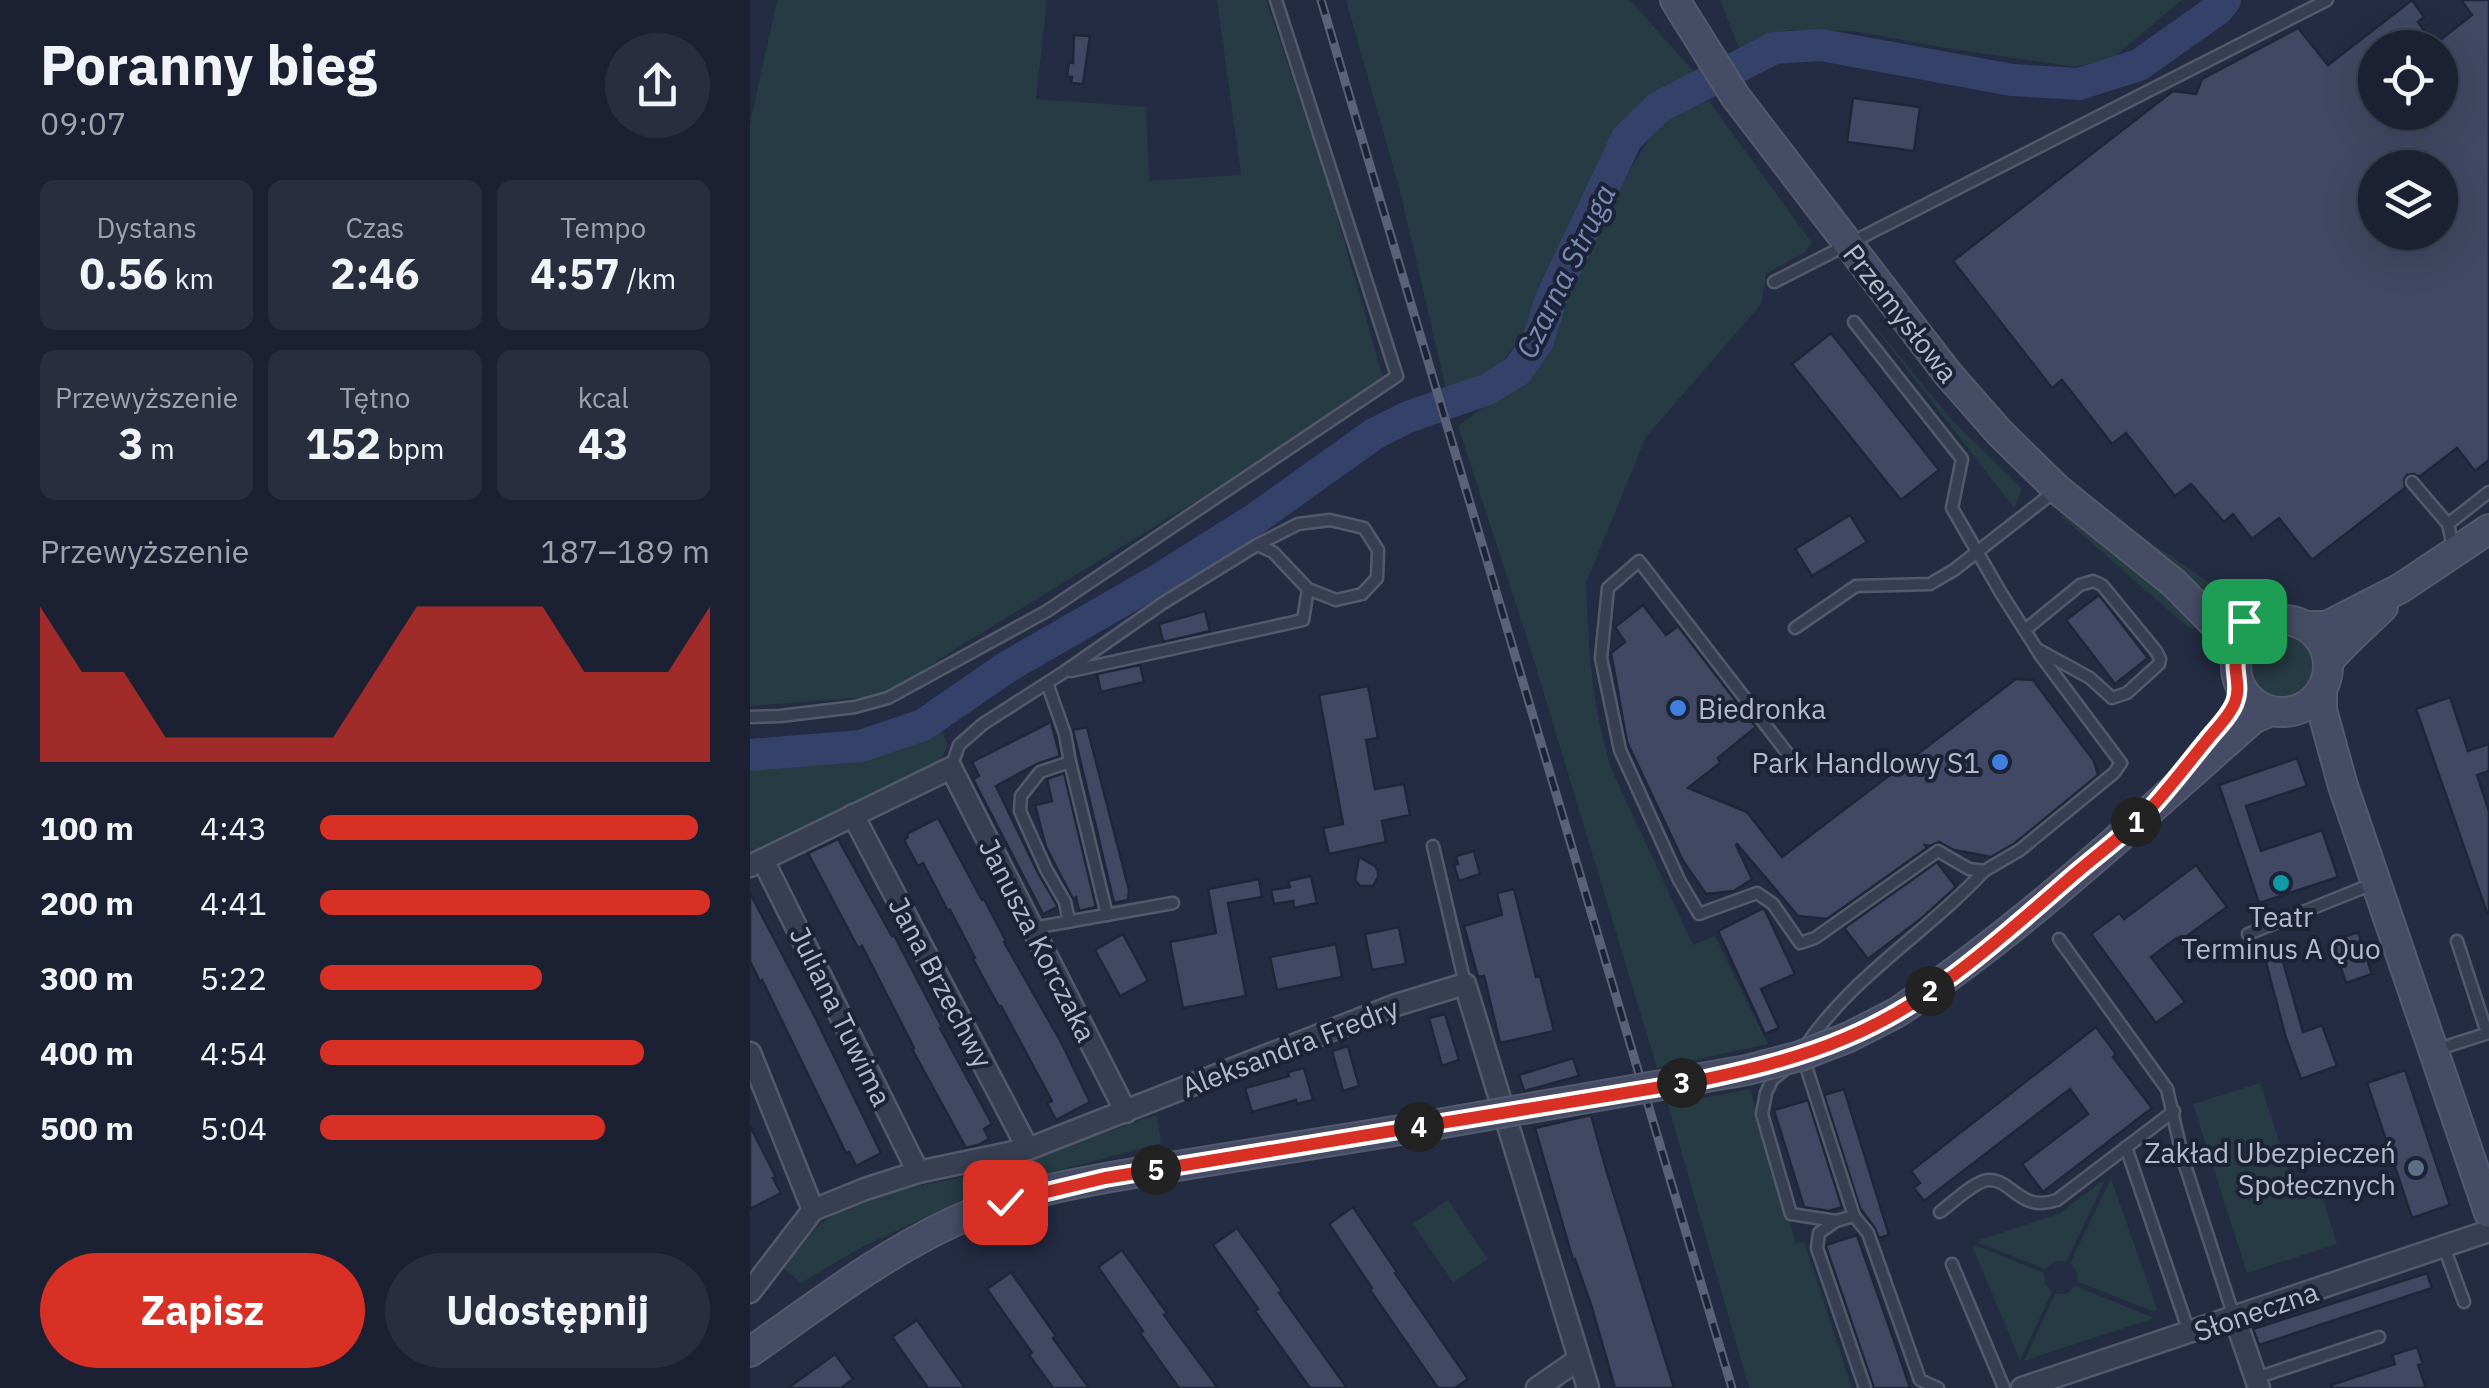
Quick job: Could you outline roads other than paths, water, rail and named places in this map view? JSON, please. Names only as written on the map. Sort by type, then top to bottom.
[{"type":"street","name":"Przemysłowa","points":[[1675,0],[1735,96],[1948,374],[1999,432],[2058,488],[2176,584],[2230,640],[2236,655]]},
{"type":"street","points":[[2343,786],[2300,724],[2258,706],[2246,696],[2235,670],[2242,642],[2264,623],[2278,620],[2326,626],[2401,588],[2489,528]]},
{"type":"street","name":"Przemysłowa","points":[[2176,584],[2244,621],[2264,623]]},
{"type":"street","points":[[2328,662],[2401,588]]},
{"type":"street","points":[[2306,626],[2325,648],[2328,662],[2322,710],[2343,786],[2489,1213]]},
{"type":"street","points":[[2148,811],[2222,723],[2235,703],[2239,684]]},
{"type":"street","points":[[750,1352],[900,1250],[957,1220],[1005,1202],[1105,1178],[1747,1070],[1849,1037],[1896,1013],[2004,936],[2253,719],[2300,709],[2322,690]]},
{"type":"street","points":[[756,862],[950,768]]},
{"type":"street","name":"Janusza Korczaka","points":[[950,768],[1126,1112]]},
{"type":"street","name":"Jana Brzechwy","points":[[853,814],[1028,1149]]},
{"type":"street","name":"Juliana Tuwima","points":[[756,862],[918,1172]]},
{"type":"street","points":[[1466,984],[1588,1388]]},
{"type":"street","name":"Aleksandra Fredry","points":[[750,1292],[813,1210],[918,1172],[1028,1149],[1396,1004],[1466,984]]},
{"type":"street","points":[[750,1054],[813,1210]]},
{"type":"street","name":"Słoneczna","points":[[2022,1388],[2489,1231]]},
{"type":"street","points":[[2235,1318],[2257,1383]]},
{"type":"street","points":[[1537,1388],[1580,1360]]},
{"type":"lane","points":[[750,717],[855,707],[888,698],[1047,611],[1397,376],[1276,0]]},
{"type":"lane","points":[[1774,282],[2327,0]]},
{"type":"lane","points":[[1836,1222],[1791,1214],[1762,1114],[1772,1080],[1794,1062],[1824,1018],[1846,995],[1961,896],[1984,871],[2020,850],[2121,762],[2036,648],[1952,508],[1962,459],[1854,322]]},
{"type":"lane","points":[[2412,482],[2448,524],[2454,552]]},
{"type":"lane","points":[[1795,628],[1856,586],[1930,584],[1954,570],[2058,488]]},
{"type":"lane","points":[[2448,524],[2489,492]]},
{"type":"lane","points":[[950,768],[960,746],[983,724],[1163,603],[1256,545],[1298,524],[1330,520],[1364,528],[1378,550],[1377,578],[1362,594],[1336,600],[1308,589],[1273,552],[1256,545]]},
{"type":"lane","points":[[1788,754],[1638,562],[1608,588],[1601,658],[1620,750],[1699,914],[1757,893],[1774,904],[1800,943],[1815,938],[1938,851],[1984,871]]},
{"type":"lane","points":[[2025,630],[2080,585],[2093,581],[2102,586],[2160,659],[2126,693],[2112,698],[2090,678],[2036,648]]},
{"type":"lane","points":[[1064,672],[1304,620],[1308,589]]},
{"type":"lane","points":[[1047,683],[1065,734],[1107,915]]},
{"type":"lane","points":[[1069,922],[1065,902],[1020,810],[1021,796],[1040,772],[1070,762]]},
{"type":"lane","points":[[1432,846],[1466,984]]},
{"type":"lane","points":[[2248,934],[2376,882]]},
{"type":"lane","points":[[1032,928],[1174,903]]},
{"type":"lane","points":[[2058,940],[2167,1089],[2182,1160],[2235,1318]]},
{"type":"lane","points":[[2434,1051],[2488,1033],[2457,941]]},
{"type":"lane","points":[[1802,1052],[1854,1216],[1868,1233],[1920,1380],[1938,1388]]},
{"type":"lane","points":[[1940,1212],[1986,1180],[2028,1201],[2043,1205],[2057,1200],[2174,1112]]},
{"type":"lane","points":[[2126,1147],[2189,1333]]},
{"type":"lane","points":[[1854,1216],[1819,1233],[1817,1248],[1865,1388]]},
{"type":"lane","points":[[2444,1246],[2464,1302]]},
{"type":"lane","points":[[1952,1264],[2004,1388]]},
{"type":"lane","points":[[2257,1383],[2379,1337]]},
{"type":"waterway","name":"Czarna Struga","points":[[750,755],[861,746],[923,725],[1007,667],[1255,519],[1374,434],[1408,417],[1488,389],[1517,371],[1538,341],[1551,299],[1627,138],[1659,107],[1774,48],[1821,45],[2012,80],[2079,84],[2139,65],[2225,0]]},
{"type":"railway","points":[[1321,0],[1732,1388]]},
{"type":"place","name":"Biedronka","points":[[1678,708]]},
{"type":"place","name":"Park Handlowy S1","points":[[2000,762]]},
{"type":"place","name":"Teatr Terminus A Quo","points":[[2281,883]]},
{"type":"place","name":"Zakład Ubezpieczeń Społecznych","points":[[2416,1168]]}]
